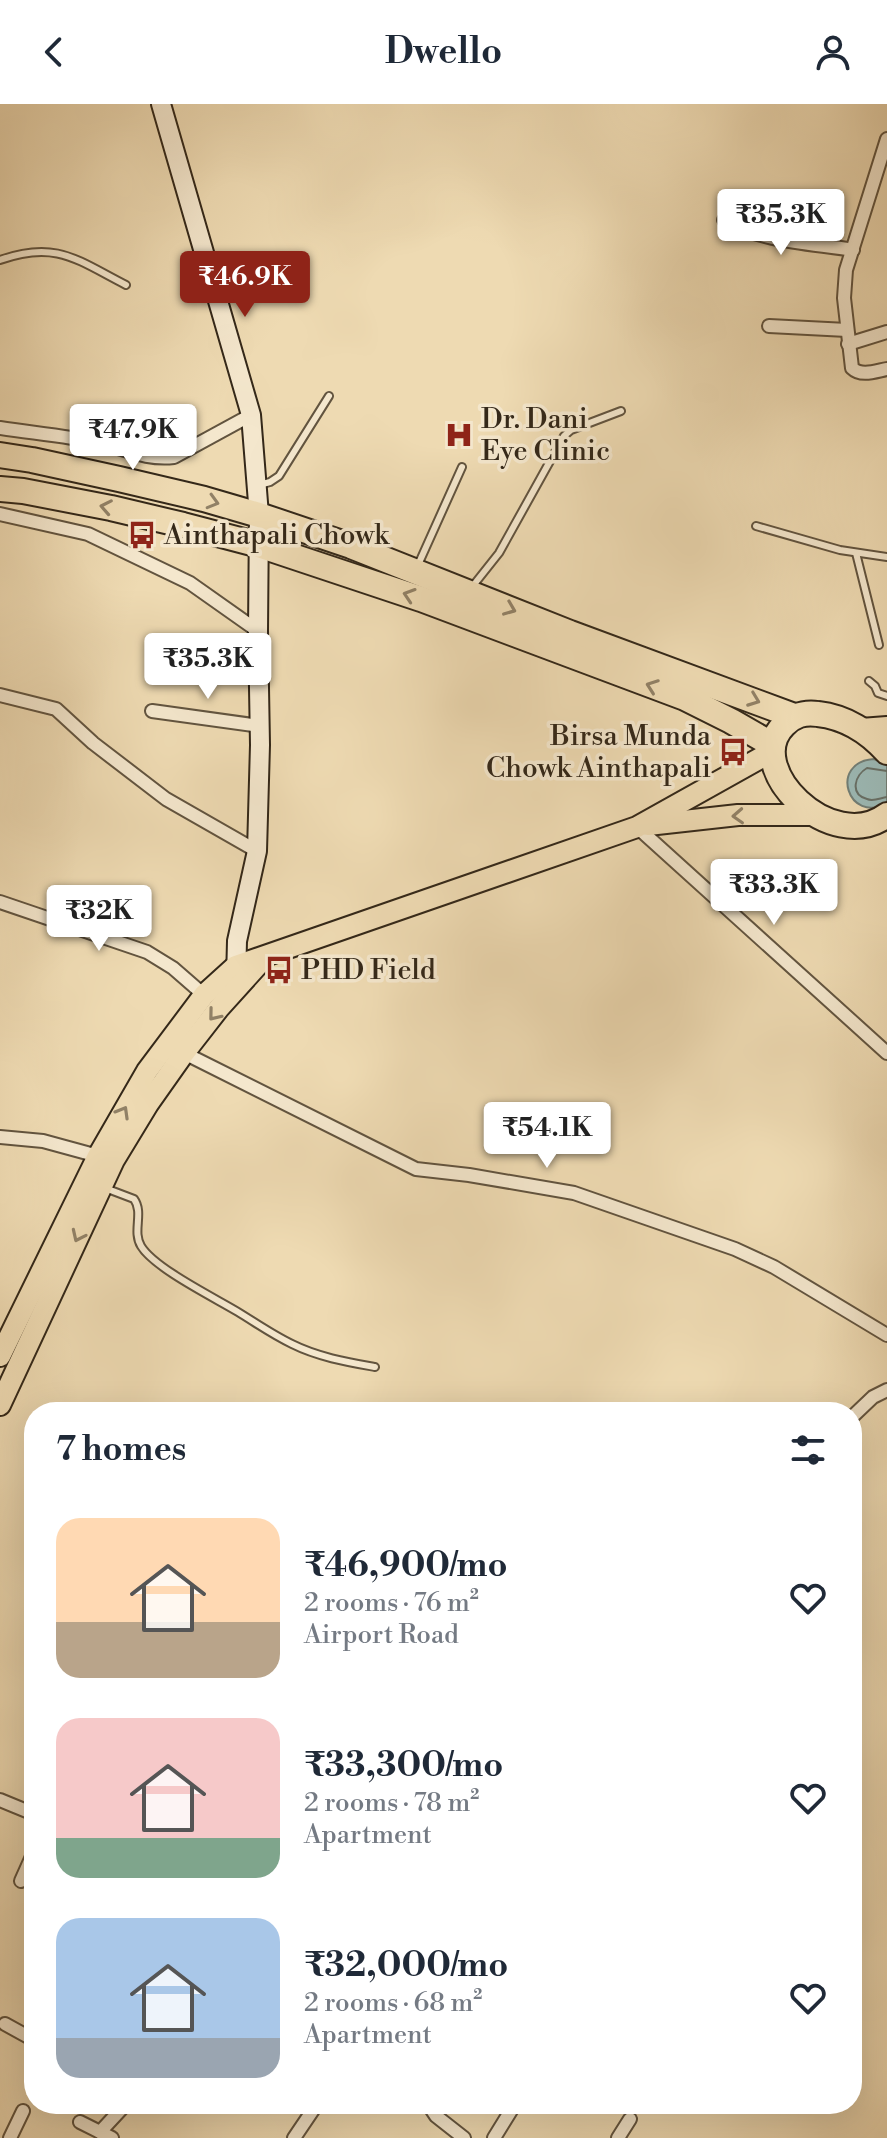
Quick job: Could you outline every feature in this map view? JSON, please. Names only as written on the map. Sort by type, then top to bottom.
[{"type":"highway","points":[[0,455],[119,479],[259,515],[351,546],[570,633],[794,716],[813,713],[826,715],[861,729],[887,752]]},
{"type":"highway","points":[[0,489],[111,508],[259,545],[421,599],[685,698],[731,721],[773,748]]},
{"type":"highway","points":[[794,716],[780,729],[773,748],[778,775],[800,803],[816,815],[887,842]]},
{"type":"highway","points":[[847,826],[877,822],[887,815]]},
{"type":"main road","points":[[161,104],[251,415],[257,486],[260,726],[257,851],[237,941],[235,991]]},
{"type":"main road","points":[[861,729],[887,727]]},
{"type":"main road","points":[[0,1356],[98,1156],[147,1071],[204,995],[236,966],[637,827],[773,748]]},
{"type":"main road","points":[[637,827],[738,815],[816,815]]},
{"type":"main road","points":[[2,1394],[114,1160],[184,1053],[265,957]]},
{"type":"street","points":[[887,139],[846,270],[845,285],[852,368],[863,373],[887,369]]},
{"type":"street","points":[[724,220],[746,232],[763,236],[853,250]]},
{"type":"street","points":[[769,326],[847,330]]},
{"type":"street","points":[[848,344],[887,332]]},
{"type":"street","points":[[0,428],[84,440],[147,458],[162,458],[174,457],[251,415]]},
{"type":"street","points":[[0,514],[88,534],[190,583],[258,631]]},
{"type":"street","points":[[0,695],[56,709],[93,743],[166,799],[257,851]]},
{"type":"street","points":[[152,711],[260,726]]},
{"type":"street","points":[[637,827],[887,1053]]},
{"type":"street","points":[[0,902],[147,952],[173,968],[204,995]]},
{"type":"street","points":[[184,1053],[416,1169],[574,1193],[735,1249],[774,1267],[887,1335]]},
{"type":"street","points":[[0,1137],[43,1141],[98,1156]]},
{"type":"street","points":[[862,1407],[887,1390]]},
{"type":"street","points":[[0,1800],[24,1810]]},
{"type":"street","points":[[21,1881],[24,1874]]},
{"type":"street","points":[[5,2024],[24,2034]]},
{"type":"street","points":[[10,2138],[23,2111]]},
{"type":"street","points":[[80,2122],[106,2135],[120,2114]]},
{"type":"street","points":[[294,2138],[310,2114]]},
{"type":"street","points":[[435,2114],[464,2138]]},
{"type":"street","points":[[494,2138],[509,2114]]},
{"type":"street","points":[[618,2138],[630,2119]]},
{"type":"lane","points":[[0,260],[35,251],[51,252],[70,257],[126,285]]},
{"type":"lane","points":[[257,486],[279,476],[329,396]]},
{"type":"lane","points":[[467,592],[499,553],[564,436],[571,430],[621,411]]},
{"type":"lane","points":[[415,571],[462,467]]},
{"type":"lane","points":[[756,526],[856,553],[887,557]]},
{"type":"lane","points":[[856,553],[879,645]]},
{"type":"lane","points":[[869,681],[878,693],[887,696]]},
{"type":"lane","points":[[102,1186],[134,1199],[139,1208],[139,1244],[159,1265],[292,1344],[335,1360],[375,1367]]},
{"type":"water","points":[[874,759],[887,765],[887,803],[873,808],[862,806],[854,800],[848,780],[851,770],[860,763]]},
{"type":"place","name":"Dr. Dani Eye Clinic","points":[[459,435]]},
{"type":"place","name":"Ainthapali Chowk","points":[[142,535]]},
{"type":"place","name":"Birsa Munda Chowk Ainthapali","points":[[733,752]]},
{"type":"place","name":"PHD Field","points":[[279,970]]}]
